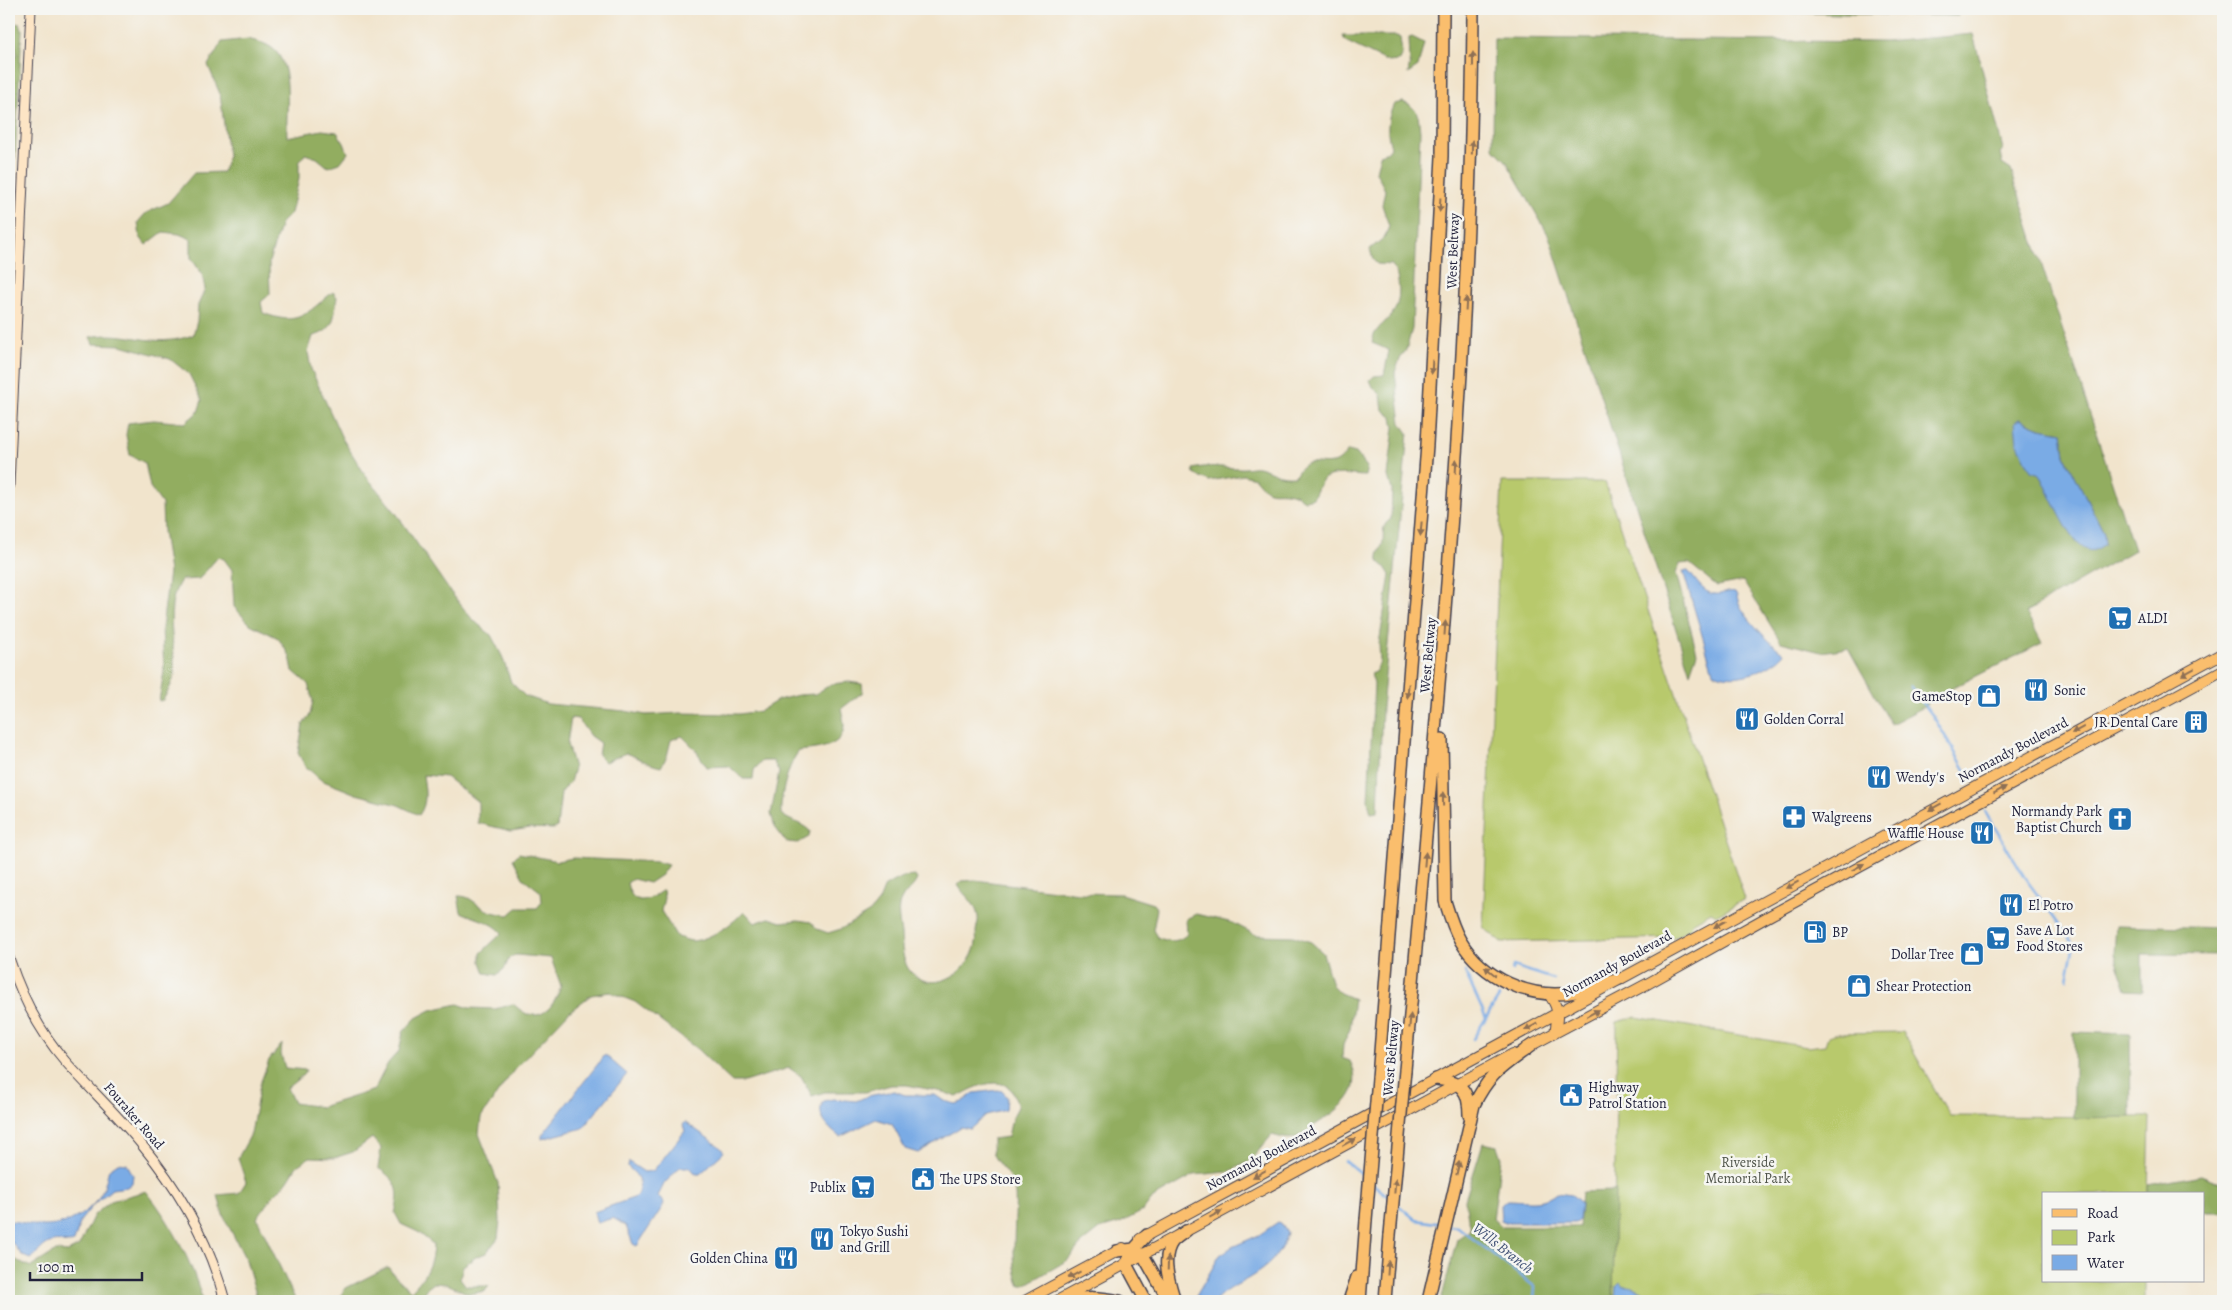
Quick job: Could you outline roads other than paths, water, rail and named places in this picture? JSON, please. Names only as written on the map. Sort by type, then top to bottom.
[{"type":"highway","name":"West Beltway","points":[[1360,1301],[1426,474],[1442,156],[1443,9]]},
{"type":"highway","name":"West Beltway","points":[[1385,1301],[1441,677],[1464,341],[1471,185],[1473,9]]},
{"type":"highway","points":[[1441,677],[1445,901],[1451,921],[1460,940],[1472,957],[1497,977],[1512,986],[1548,993],[1574,992],[1619,979]]},
{"type":"highway","points":[[1428,1301],[1469,1122],[1482,1089],[1491,1076],[1532,1045]]},
{"type":"highway","points":[[1436,1079],[1456,1084],[1464,1089],[1467,1098],[1469,1122]]},
{"type":"highway","points":[[1175,1301],[1168,1277],[1168,1253],[1173,1242],[1186,1231]]},
{"type":"highway","points":[[1146,1301],[1126,1264],[1138,1252],[1147,1235]]},
{"type":"highway","points":[[1117,1251],[1138,1252]]},
{"type":"highway","points":[[1138,1252],[1169,1301]]},
{"type":"highway","points":[[1349,1301],[1364,1256]]},
{"type":"highway","points":[[1067,1301],[1082,1297],[1104,1297],[1120,1301]]},
{"type":"main road","points":[[9,485],[31,9]]},
{"type":"main road","name":"Normandy Boulevard","points":[[1025,1301],[2223,653]]},
{"type":"main road","name":"Normandy Boulevard","points":[[1138,1252],[1186,1231],[2223,670]]},
{"type":"main road","name":"Fouraker Road","points":[[9,958],[23,994],[54,1046],[142,1144],[186,1206],[213,1264],[225,1301]]},
{"type":"main road","points":[[1548,993],[1556,1004],[1558,1012],[1555,1033]]},
{"type":"main road","points":[[1057,1301],[1126,1264]]},
{"type":"water","points":[[2019,419],[2040,428],[2062,432],[2065,456],[2104,533],[2105,544],[2101,547],[2087,550],[2080,546],[2067,528],[2040,474],[2031,471],[2017,442],[2015,422]]},
{"type":"water","points":[[1683,571],[1688,571],[1703,589],[1711,593],[1735,592],[1738,602],[1752,622],[1784,654],[1769,666],[1750,674],[1730,677],[1713,672]]},
{"type":"water","points":[[605,1055],[627,1074],[583,1128],[542,1139],[542,1135]]},
{"type":"water","points":[[894,1091],[905,1095],[935,1095],[944,1101],[956,1104],[974,1093],[1002,1091],[1007,1097],[1006,1110],[986,1115],[970,1129],[961,1127],[918,1153],[905,1149],[892,1124],[876,1119],[840,1137],[827,1126],[821,1111],[824,1101],[833,1099],[856,1101],[868,1096]]},
{"type":"water","points":[[685,1122],[719,1146],[724,1152],[700,1174],[696,1174],[690,1167],[680,1167],[664,1184],[658,1196],[664,1204],[637,1246],[633,1244],[626,1226],[613,1218],[597,1223],[594,1212],[636,1197],[639,1180],[628,1167],[629,1162],[644,1172],[653,1171],[685,1131],[683,1125]]},
{"type":"water","points":[[118,1163],[127,1164],[133,1175],[132,1183],[127,1187],[112,1189],[94,1204],[104,1188],[109,1169]]},
{"type":"water","points":[[1556,1193],[1572,1195],[1581,1203],[1579,1220],[1575,1223],[1508,1223],[1501,1220],[1500,1205],[1507,1200],[1539,1200],[1551,1197]]},
{"type":"water","points":[[94,1204],[81,1220],[74,1242],[49,1243],[30,1259],[23,1256],[9,1239],[9,1221],[40,1226],[62,1223],[79,1216]]},
{"type":"water","points":[[1278,1222],[1281,1223],[1287,1233],[1283,1244],[1271,1262],[1254,1275],[1224,1292],[1214,1301],[1196,1301],[1195,1298],[1220,1255],[1232,1247],[1259,1235]]},
{"type":"water","points":[[1620,1282],[1623,1286],[1633,1287],[1643,1292],[1649,1296],[1650,1301],[1615,1301],[1616,1286]]},
{"type":"waterway","points":[[1910,686],[1933,716],[1969,776]]},
{"type":"waterway","points":[[1985,811],[2025,878],[2074,944],[2067,979]]},
{"type":"waterway","points":[[1512,970],[1513,966],[1554,979]]},
{"type":"waterway","points":[[1465,972],[1486,1018]]},
{"type":"waterway","points":[[1473,1039],[1499,997]]},
{"type":"waterway","name":"Wills Branch","points":[[1345,1161],[1365,1177]]},
{"type":"waterway","name":"Wills Branch","points":[[1373,1184],[1390,1198]]},
{"type":"waterway","name":"Wills Branch","points":[[1396,1203],[1416,1220],[1442,1224]]},
{"type":"waterway","name":"Wills Branch","points":[[1449,1226],[1458,1227],[1535,1287],[1534,1301]]},
{"type":"place","name":"ALDI","points":[[2120,618]]},
{"type":"place","name":"Sonic","points":[[2036,690]]},
{"type":"place","name":"GameStop","points":[[1989,696]]},
{"type":"place","name":"Golden Corral","points":[[1747,719]]},
{"type":"place","name":"JR Dental Care","points":[[2196,722]]},
{"type":"place","name":"Wendy's","points":[[1879,777]]},
{"type":"place","name":"Walgreens","points":[[1794,817]]},
{"type":"place","name":"Normandy Park Baptist Church","points":[[2120,819]]},
{"type":"place","name":"Waffle House","points":[[1982,833]]},
{"type":"place","name":"El Potro","points":[[2011,905]]},
{"type":"place","name":"BP","points":[[1815,932]]},
{"type":"place","name":"Save A Lot Food Stores","points":[[1998,938]]},
{"type":"place","name":"Dollar Tree","points":[[1972,954]]},
{"type":"place","name":"Shear Protection","points":[[1859,986]]},
{"type":"place","name":"Highway Patrol Station","points":[[1571,1095]]},
{"type":"place","name":"The UPS Store","points":[[923,1179]]},
{"type":"place","name":"Publix","points":[[863,1187]]},
{"type":"place","name":"Tokyo Sushi and Grill","points":[[822,1239]]},
{"type":"place","name":"Golden China","points":[[786,1258]]},
{"type":"park label","name":"Riverside Memorial Park","points":[[1748,1170]]}]
